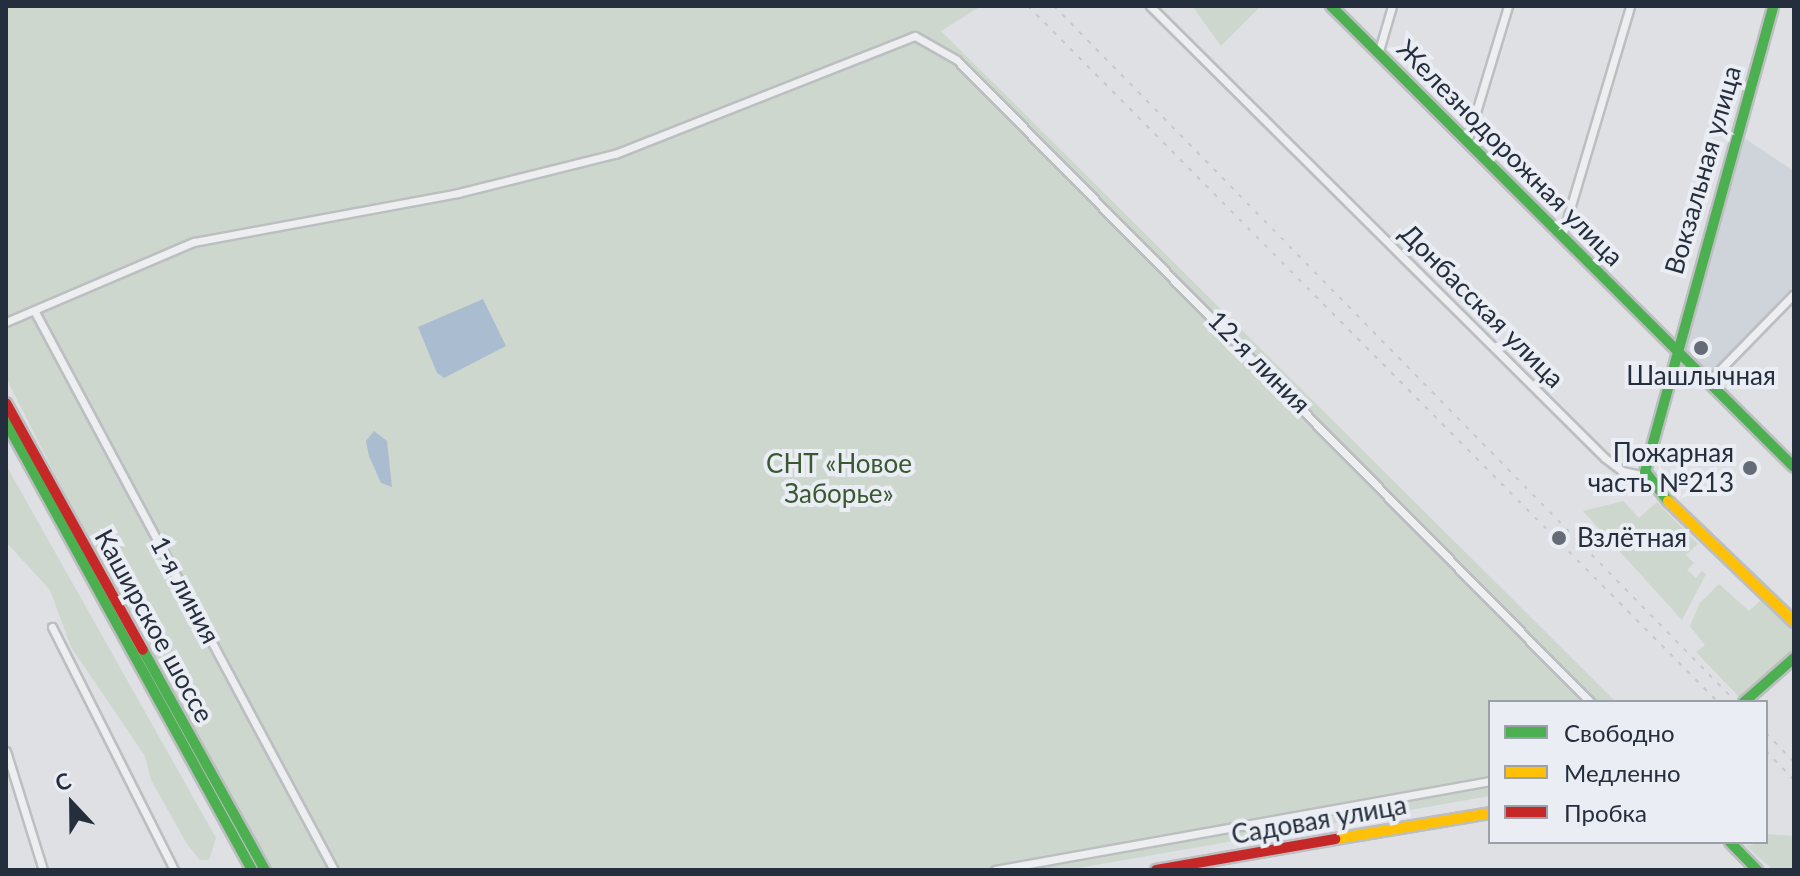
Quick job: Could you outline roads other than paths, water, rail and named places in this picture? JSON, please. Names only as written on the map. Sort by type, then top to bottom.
[{"type":"main road","name":"Железнодорожная улица","points":[[1331,6],[1794,467]]},
{"type":"main road","name":"Вокзальная улица","points":[[1646,476],[1676,347],[1773,6]]},
{"type":"main road","name":"Каширское шоссе","points":[[6,403],[265,870]]},
{"type":"main road","name":"Каширское шоссе","points":[[6,422],[252,870]]},
{"type":"main road","name":"Донбасская улица","points":[[1646,476],[1794,622]]},
{"type":"main road","points":[[1746,700],[1794,658]]},
{"type":"main road","name":"Садовая улица","points":[[1156,870],[1488,813]]},
{"type":"main road","points":[[1732,844],[1757,870]]},
{"type":"street","name":"Донбасская улица","points":[[1150,6],[1605,458],[1622,471],[1646,476]]},
{"type":"street","points":[[1378,54],[1392,6]]},
{"type":"street","points":[[1467,142],[1508,6]]},
{"type":"street","points":[[1562,236],[1630,6]]},
{"type":"street","name":"12-я линия","points":[[35,312],[194,242],[458,193],[615,154],[915,36],[967,69],[1588,700]]},
{"type":"street","points":[[1708,382],[1794,294]]},
{"type":"street","points":[[6,322],[35,312]]},
{"type":"street","name":"1-я линия","points":[[35,312],[334,870]]},
{"type":"street","points":[[52,627],[174,870]]},
{"type":"street","points":[[6,751],[43,870]]},
{"type":"street","points":[[995,870],[1488,781]]},
{"type":"water","points":[[483,299],[506,346],[444,378],[437,373],[418,327]]},
{"type":"water","points":[[374,431],[387,441],[392,487],[381,483],[369,456],[366,441]]},
{"type":"railway","points":[[1028,6],[1716,700]]},
{"type":"railway","points":[[1054,6],[1734,700]]},
{"type":"railway","points":[[1768,735],[1794,762]]},
{"type":"railway","points":[[1768,753],[1794,780]]},
{"type":"place","name":"Шашлычная","points":[[1701,348]]},
{"type":"place","name":"Пожарная часть №213","points":[[1750,468]]},
{"type":"place","name":"Взлётная","points":[[1559,538]]},
{"type":"park label","name":"СНТ «Новое Заборье»","points":[[839,479]]}]
